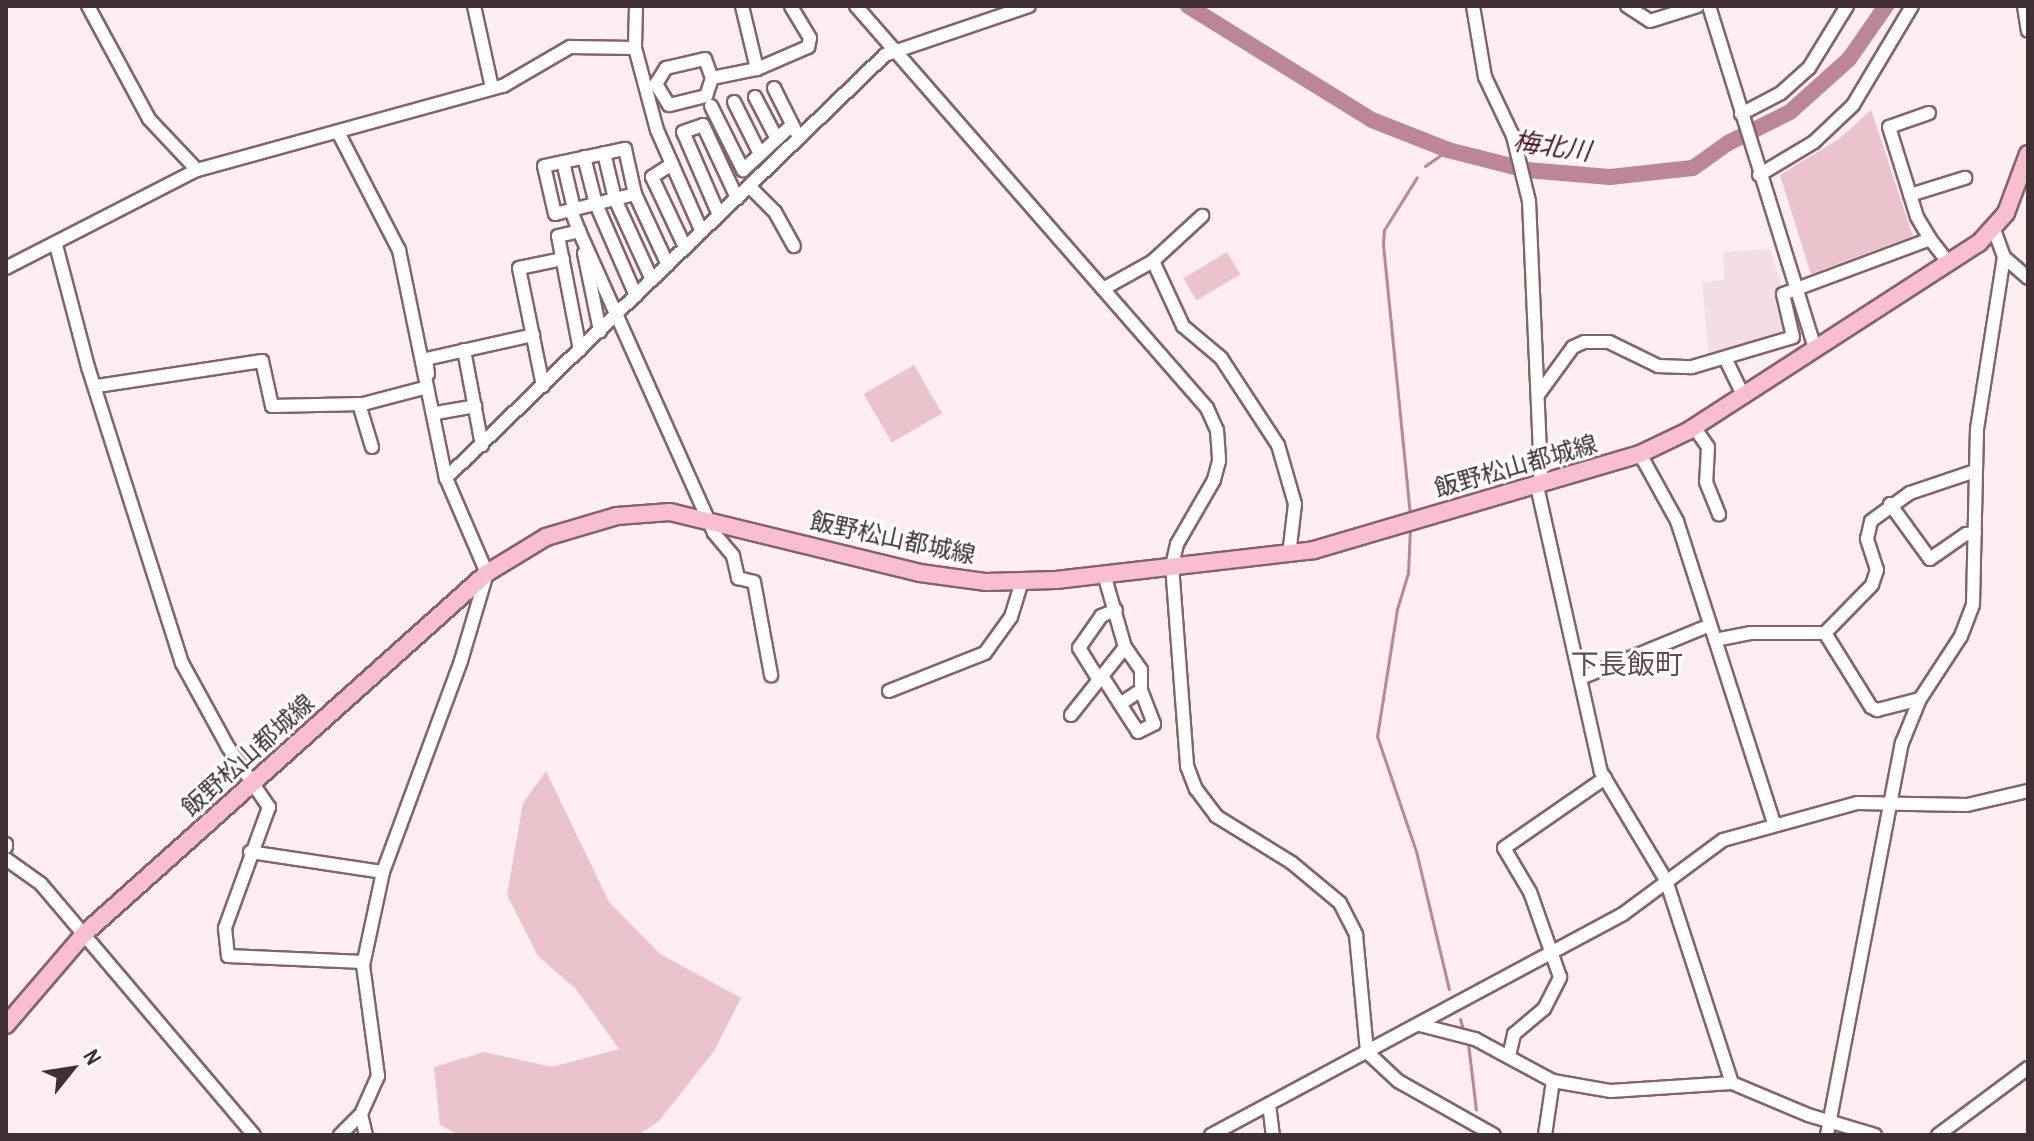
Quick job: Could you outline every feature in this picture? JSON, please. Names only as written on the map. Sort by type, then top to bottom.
[{"type":"main road","name":"飯野松山都城線","points":[[6,1025],[84,934],[487,573],[530,544],[595,520],[647,512],[707,519],[920,573],[1022,581],[1289,555],[1640,454],[1694,427],[1949,263],[1994,230],[2006,213],[2028,154]]},
{"type":"street","points":[[88,6],[149,119],[197,170]]},
{"type":"street","points":[[474,6],[492,88]]},
{"type":"street","points":[[636,6],[635,48],[672,164],[702,232]]},
{"type":"street","points":[[742,6],[757,69]]},
{"type":"street","points":[[712,78],[757,69],[808,47],[810,38],[791,6]]},
{"type":"street","points":[[856,6],[1200,399],[1217,430],[1220,447],[1214,480],[1177,544],[1172,565],[1187,766],[1196,789],[1216,816],[1311,877],[1340,903],[1356,935],[1367,1052],[1398,1081],[1494,1135]]},
{"type":"street","points":[[446,478],[799,138],[894,51],[1029,6]]},
{"type":"street","points":[[1473,6],[1485,77],[1514,141],[1534,233],[1541,474],[1537,486],[1605,778],[1666,880],[1732,1083]]},
{"type":"street","points":[[1627,6],[1641,19],[1659,21],[1698,6]]},
{"type":"street","points":[[1709,6],[1815,348]]},
{"type":"street","points":[[1742,116],[1781,93],[1809,68],[1847,6]]},
{"type":"street","points":[[1759,175],[1814,142],[1846,113],[1881,65],[1912,6]]},
{"type":"street","points":[[2024,6],[2028,31]]},
{"type":"street","points":[[6,268],[197,170],[492,88],[570,47],[635,48]]},
{"type":"street","points":[[705,59],[712,78],[706,96],[669,105],[656,84],[666,68],[705,59]]},
{"type":"street","points":[[774,88],[799,138]]},
{"type":"street","points":[[755,97],[777,139]]},
{"type":"street","points":[[734,102],[760,154]]},
{"type":"street","points":[[711,106],[743,170],[792,125]]},
{"type":"street","points":[[1929,113],[1889,127],[1910,195],[1930,239],[1949,263]]},
{"type":"street","points":[[719,215],[683,132],[703,125],[737,198]]},
{"type":"street","points":[[338,132],[399,250],[424,388],[446,478],[487,573],[461,661],[383,872],[363,962],[378,1076],[361,1114],[340,1135]]},
{"type":"street","points":[[668,265],[635,192],[625,149],[544,166],[555,214],[635,192],[672,164]]},
{"type":"street","points":[[604,153],[615,199],[652,280]]},
{"type":"street","points":[[584,157],[596,204],[636,296]]},
{"type":"street","points":[[563,162],[600,331]]},
{"type":"street","points":[[652,177],[685,247]]},
{"type":"street","points":[[1910,195],[1965,178]]},
{"type":"street","points":[[749,186],[775,212],[794,246]]},
{"type":"street","points":[[1103,289],[1153,261],[1202,216]]},
{"type":"street","points":[[1994,230],[2004,257],[2028,278]]},
{"type":"street","points":[[579,231],[558,236],[580,350]]},
{"type":"street","points":[[579,231],[707,519],[733,556],[738,578],[754,582],[771,675]]},
{"type":"street","points":[[1538,395],[1573,347],[1584,342],[1609,342],[1658,366],[1692,367],[1793,337],[1783,294],[1930,239]]},
{"type":"street","points":[[56,245],[182,663],[252,784],[269,807],[250,852],[225,928],[228,956],[363,962]]},
{"type":"street","points":[[1829,1128],[1902,743],[1920,699],[1968,620],[1975,533],[1975,471],[1983,384],[2004,257]]},
{"type":"street","points":[[543,386],[519,268],[563,259]]},
{"type":"street","points":[[1153,261],[1183,326],[1221,358],[1272,433],[1295,504],[1289,555]]},
{"type":"street","points":[[448,460],[426,359],[533,335]]},
{"type":"street","points":[[464,350],[482,445]]},
{"type":"street","points":[[1725,358],[1744,397]]},
{"type":"street","points":[[97,386],[262,361],[272,406],[359,404],[424,388]]},
{"type":"street","points":[[359,404],[372,447]]},
{"type":"street","points":[[436,413],[475,406]]},
{"type":"street","points":[[1694,427],[1708,447],[1706,482],[1719,514]]},
{"type":"street","points":[[1640,454],[1677,521],[1774,823]]},
{"type":"street","points":[[1715,640],[1751,633],[1825,633],[1872,585],[1877,570],[1867,531],[1890,504],[1975,471]]},
{"type":"street","points":[[1890,504],[1930,559],[1975,533]]},
{"type":"street","points":[[1104,574],[1116,610],[1125,647],[1141,670],[1141,690],[1154,724],[1138,732],[1079,648],[1101,616],[1116,610]]},
{"type":"street","points":[[889,691],[985,653],[1011,617],[1022,581]]},
{"type":"street","points":[[1581,678],[1710,625]]},
{"type":"street","points":[[1825,633],[1871,707],[1877,710],[1920,699]]},
{"type":"street","points":[[1071,715],[1125,647]]},
{"type":"street","points":[[1120,704],[1141,690]]},
{"type":"street","points":[[1509,1056],[1520,1026],[1544,1009],[1556,991],[1555,952],[1504,848],[1605,778]]},
{"type":"street","points":[[1211,1135],[1623,914],[1710,847],[1774,823],[1857,803],[1890,807],[1989,804],[2028,791]]},
{"type":"street","points":[[250,852],[383,872]]},
{"type":"street","points":[[6,859],[41,884],[254,1135]]},
{"type":"street","points":[[1420,1025],[1475,1039],[1553,1081],[1611,1091],[1732,1083],[1829,1128],[1875,1135]]},
{"type":"street","points":[[1938,1135],[2028,1068]]},
{"type":"street","points":[[1545,1135],[1553,1081]]},
{"type":"street","points":[[1269,1104],[1273,1135]]},
{"type":"street","points":[[361,1114],[366,1135]]},
{"type":"shaded area","points":[[1871,110],[1913,236],[1811,274],[1780,175],[1839,139]]},
{"type":"shaded area","points":[[1770,249],[1782,287],[1778,296],[1787,334],[1709,359],[1702,282],[1724,280],[1723,252]]},
{"type":"shaded area","points":[[1227,252],[1240,274],[1197,301],[1183,278]]},
{"type":"shaded area","points":[[914,365],[942,413],[892,442],[864,394]]},
{"type":"shaded area","points":[[546,771],[609,902],[660,954],[741,998],[714,1051],[659,1121],[638,1135],[459,1135],[440,1125],[434,1067],[484,1052],[552,1067],[619,1049],[576,989],[538,956],[507,895],[523,803]]},
{"type":"waterway","name":"梅北川","points":[[1188,6],[1372,120],[1448,150],[1527,170],[1610,177],[1693,168],[1728,143],[1790,112],[1849,59],[1886,6]]},
{"type":"waterway","points":[[1425,166],[1448,150]]},
{"type":"waterway","points":[[1410,515],[1383,243],[1384,230],[1417,177]]},
{"type":"waterway","points":[[1410,526],[1408,573],[1397,609],[1377,736],[1416,851],[1449,989]]},
{"type":"waterway","points":[[1460,1019],[1464,1032]]},
{"type":"waterway","points":[[1468,1043],[1476,1110]]},
{"type":"district","name":"下長飯町","points":[[1627,664]]}]
